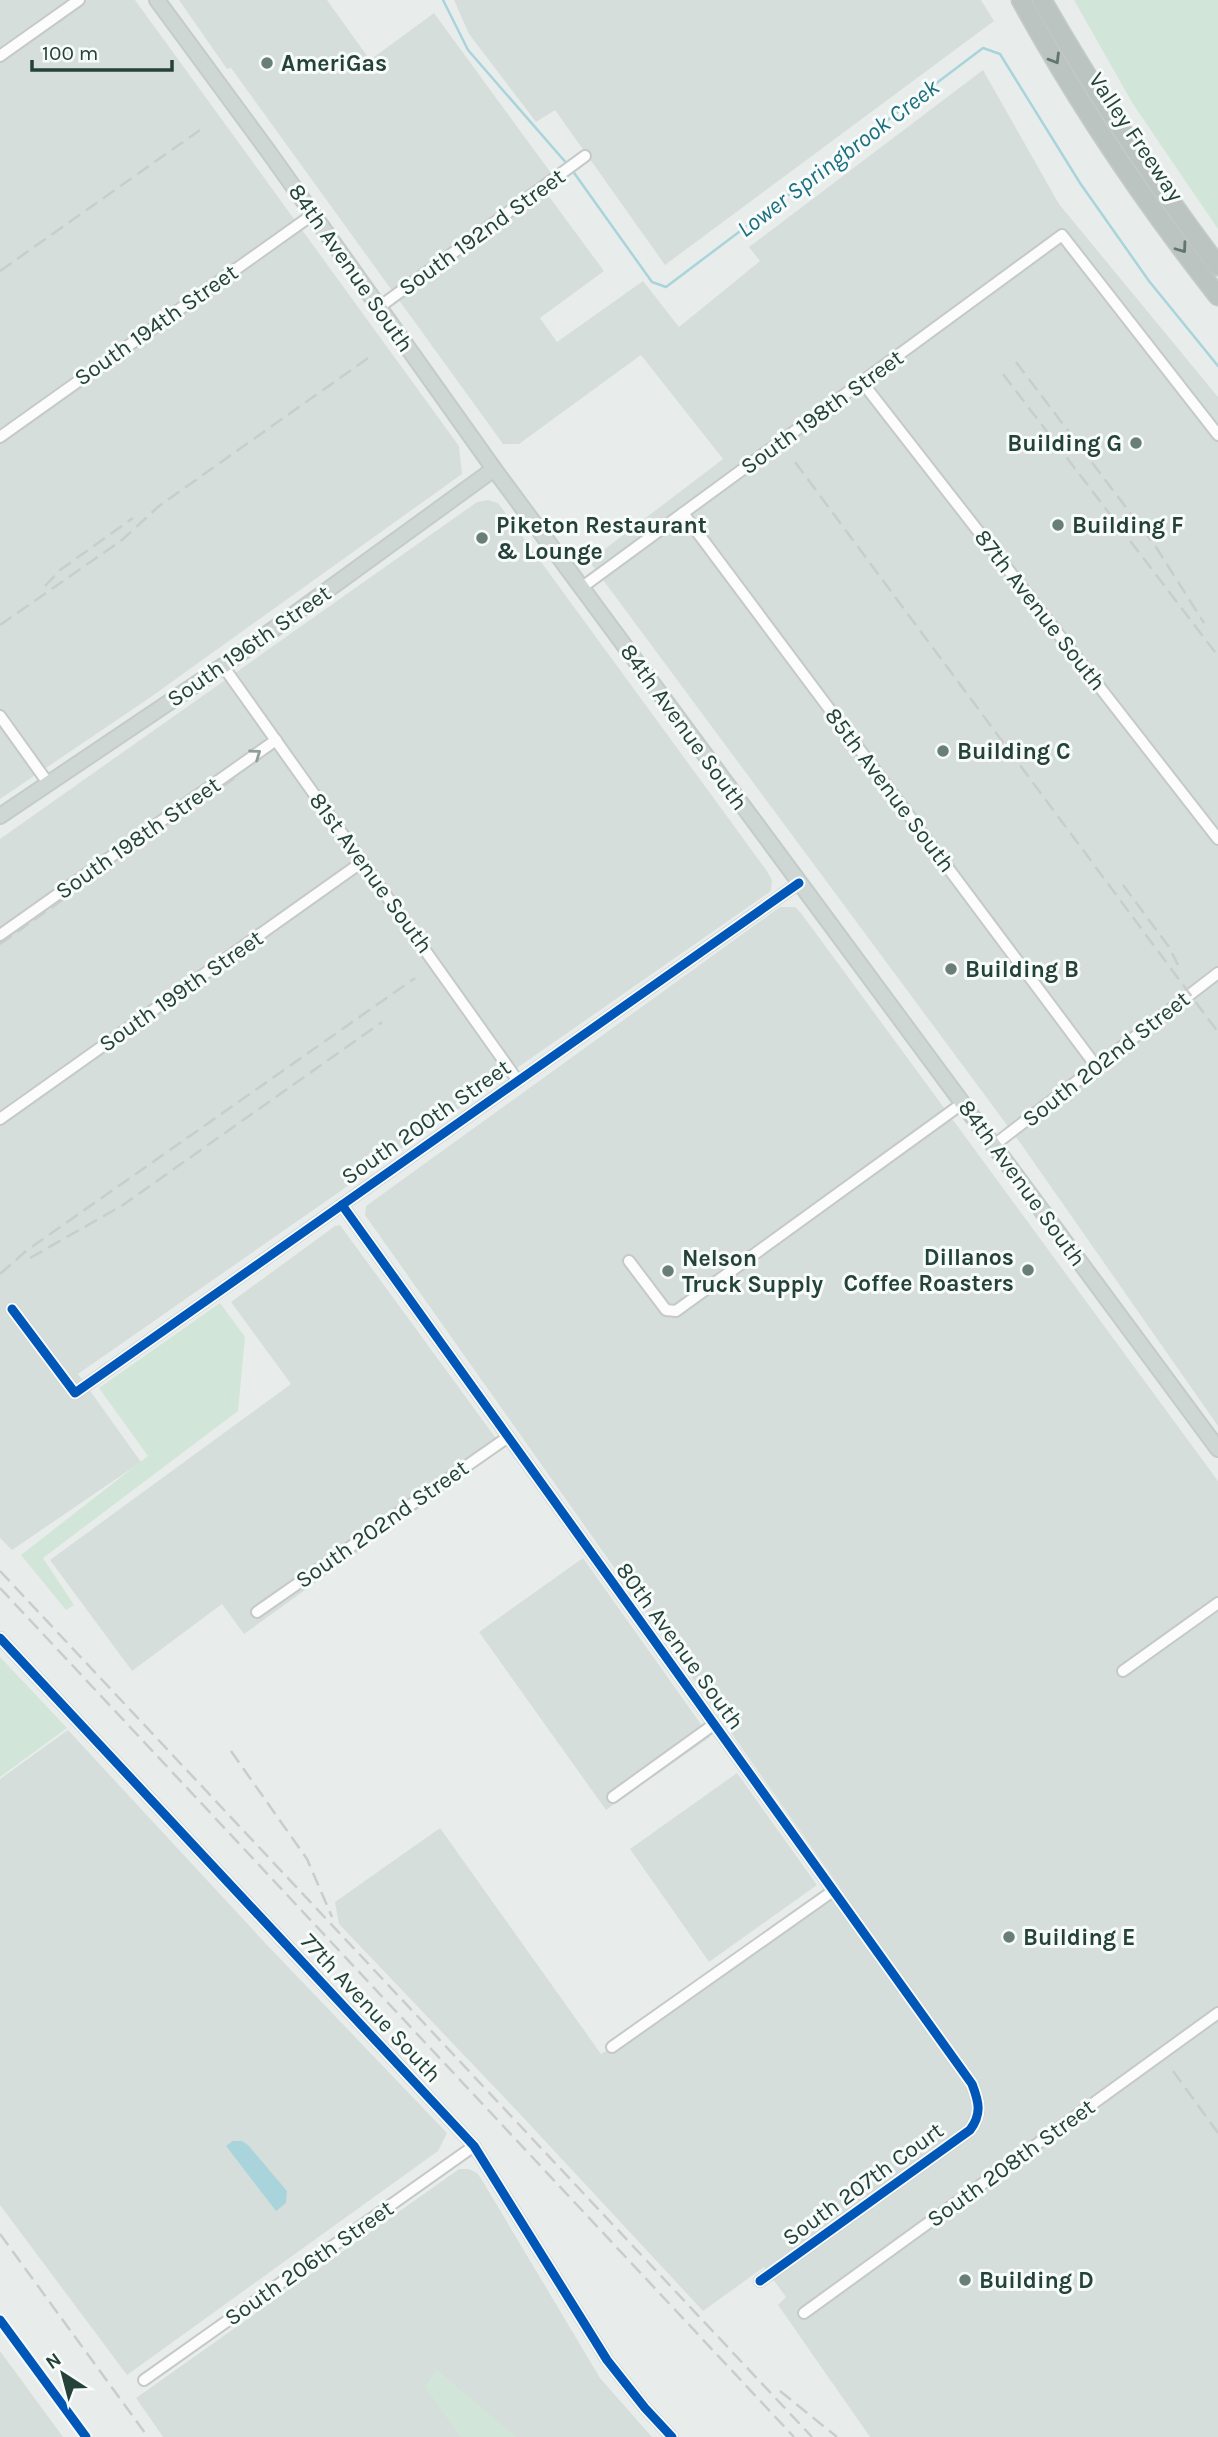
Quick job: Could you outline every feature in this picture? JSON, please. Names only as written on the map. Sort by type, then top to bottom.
[{"type":"highway","name":"Valley Freeway","points":[[1021,0],[1082,103],[1136,184],[1218,296]]},
{"type":"highway","points":[[1042,0],[1129,142],[1218,266]]},
{"type":"highway","name":"Valley Freeway","points":[[1052,0],[1153,164],[1218,253]]},
{"type":"main road","name":"84th Avenue South","points":[[157,0],[581,588],[1218,1449]]},
{"type":"main road","name":"South 196th Street","points":[[0,816],[223,666],[494,469]]},
{"type":"street","points":[[0,56],[79,0]]},
{"type":"street","name":"South 192nd Street","points":[[379,308],[585,156]]},
{"type":"street","name":"South 194th Street","points":[[0,437],[312,215]]},
{"type":"street","name":"South 198th Street","points":[[581,588],[1062,235],[1218,435]]},
{"type":"street","name":"87th Avenue South","points":[[862,382],[1218,839]]},
{"type":"street","name":"85th Avenue South","points":[[683,513],[1096,1066]]},
{"type":"street","name":"81st Avenue South","points":[[223,666],[518,1081]]},
{"type":"street","points":[[0,716],[48,783]]},
{"type":"street","name":"South 198th Street","points":[[0,935],[276,740]]},
{"type":"street","name":"South 199th Street","points":[[0,1119],[362,862]]},
{"type":"street","name":"South 200th Street","points":[[12,1309],[75,1393],[799,883]]},
{"type":"street","name":"South 202nd Street","points":[[994,1145],[1218,973]]},
{"type":"street","points":[[629,1261],[666,1310],[676,1311],[963,1103]]},
{"type":"street","name":"80th Avenue South","points":[[342,1205],[972,2084],[979,2111]]},
{"type":"street","name":"South 202nd Street","points":[[257,1612],[508,1437]]},
{"type":"street","points":[[1122,1671],[1218,1602]]},
{"type":"street","name":"77th Avenue South","points":[[0,1638],[474,2146],[607,2360],[671,2437]]},
{"type":"street","points":[[613,1797],[713,1725]]},
{"type":"street","points":[[612,2047],[833,1891]]},
{"type":"street","name":"South 208th Street","points":[[804,2313],[1218,2013]]},
{"type":"street","name":"South 207th Court","points":[[760,2281],[971,2130],[979,2111]]},
{"type":"street","name":"South 206th Street","points":[[144,2380],[474,2146]]},
{"type":"shaded area","points":[[0,0],[135,0],[459,446],[462,474],[148,699],[0,799]]},
{"type":"shaded area","points":[[179,0],[327,0],[370,60],[434,13],[551,173],[539,183],[604,271],[540,318],[557,342],[643,281],[679,327],[760,261],[749,247],[983,70],[1059,204],[1218,397],[1218,1426],[1021,1144],[589,561],[723,459],[641,355],[519,444],[503,444]]},
{"type":"shaded area","points":[[454,0],[981,0],[994,21],[665,265],[555,110],[536,122],[469,34]]},
{"type":"shaded area","points":[[488,500],[498,503],[767,871],[772,880],[771,891],[78,1374],[141,1462],[12,1550],[0,1538],[0,839],[477,502]]},
{"type":"shaded area","points":[[780,907],[795,907],[801,913],[1218,1481],[1218,2437],[870,2437],[778,2305],[786,2297],[764,2267],[703,2311],[339,1924],[335,1902],[440,1828],[601,2054],[609,2049],[613,2054],[842,1890],[365,1215],[366,1206]]},
{"type":"shaded area","points":[[340,1225],[503,1448],[244,1634],[222,1604],[132,1671],[50,1560],[291,1384],[231,1302]]},
{"type":"shaded area","points":[[583,1558],[710,1737],[606,1810],[479,1632]]},
{"type":"shaded area","points":[[68,1730],[268,1946],[447,2133],[438,2151],[127,2375],[0,2205],[0,1779]]},
{"type":"shaded area","points":[[737,1773],[817,1885],[709,1962],[630,1849]]},
{"type":"shaded area","points":[[459,2169],[469,2169],[477,2173],[600,2378],[652,2437],[163,2437],[136,2398]]},
{"type":"shaded area","points":[[0,2351],[63,2437],[0,2437]]},
{"type":"green space","points":[[1074,0],[1218,0],[1218,229],[1133,104]]},
{"type":"green space","points":[[220,1303],[245,1337],[238,1411],[43,1558],[74,1605],[66,1610],[21,1555],[148,1456],[99,1388]]},
{"type":"green space","points":[[0,1657],[67,1728],[0,1777]]},
{"type":"green space","points":[[437,2370],[516,2437],[461,2437],[425,2387]]},
{"type":"water","points":[[233,2141],[242,2141],[248,2145],[287,2191],[286,2203],[276,2211],[226,2146]]},
{"type":"waterway","name":"Lower Springbrook Creek","points":[[443,0],[468,50],[568,165]]},
{"type":"waterway","name":"Lower Springbrook Creek","points":[[572,170],[652,282],[666,287],[983,48],[1000,54],[1080,183],[1149,281],[1218,366]]},
{"type":"railway","points":[[0,271],[200,130]]},
{"type":"railway","points":[[0,625],[122,540],[159,506],[371,356]]},
{"type":"railway","points":[[1016,362],[1156,547],[1204,623]]},
{"type":"railway","points":[[1003,374],[1218,656]]},
{"type":"railway","points":[[795,462],[1218,1032]]},
{"type":"railway","points":[[45,586],[60,570],[133,518]]},
{"type":"railway","points":[[0,944],[236,777]]},
{"type":"railway","points":[[1123,885],[1169,947],[1178,965]]},
{"type":"railway","points":[[0,1274],[26,1251],[415,978]]},
{"type":"railway","points":[[30,1258],[123,1205],[382,1022]]},
{"type":"railway","points":[[0,1571],[812,2437]]},
{"type":"railway","points":[[0,1588],[794,2437]]},
{"type":"railway","points":[[231,1751],[307,1859],[332,1917]]},
{"type":"railway","points":[[1173,2071],[1218,2133]]},
{"type":"railway","points":[[0,2234],[148,2437]]},
{"type":"railway","points":[[780,2391],[837,2437]]},
{"type":"cycle path","points":[[12,1309],[75,1393],[799,883]]},
{"type":"cycle path","points":[[342,1205],[972,2084],[978,2108],[970,2130],[760,2281]]},
{"type":"cycle path","points":[[0,1638],[474,2146],[607,2360],[672,2437]]},
{"type":"cycle path","points":[[0,2320],[86,2437]]},
{"type":"place","name":"AmeriGas","points":[[267,63]]},
{"type":"place","name":"Building G","points":[[1136,443]]},
{"type":"place","name":"Building F","points":[[1058,525]]},
{"type":"place","name":"Piketon Restaurant & Lounge","points":[[482,538]]},
{"type":"place","name":"Building C","points":[[943,751]]},
{"type":"place","name":"Building B","points":[[951,969]]},
{"type":"place","name":"Dillanos Coffee Roasters","points":[[1028,1270]]},
{"type":"place","name":"Nelson Truck Supply","points":[[668,1271]]},
{"type":"place","name":"Building E","points":[[1009,1937]]},
{"type":"place","name":"Building D","points":[[965,2280]]}]
